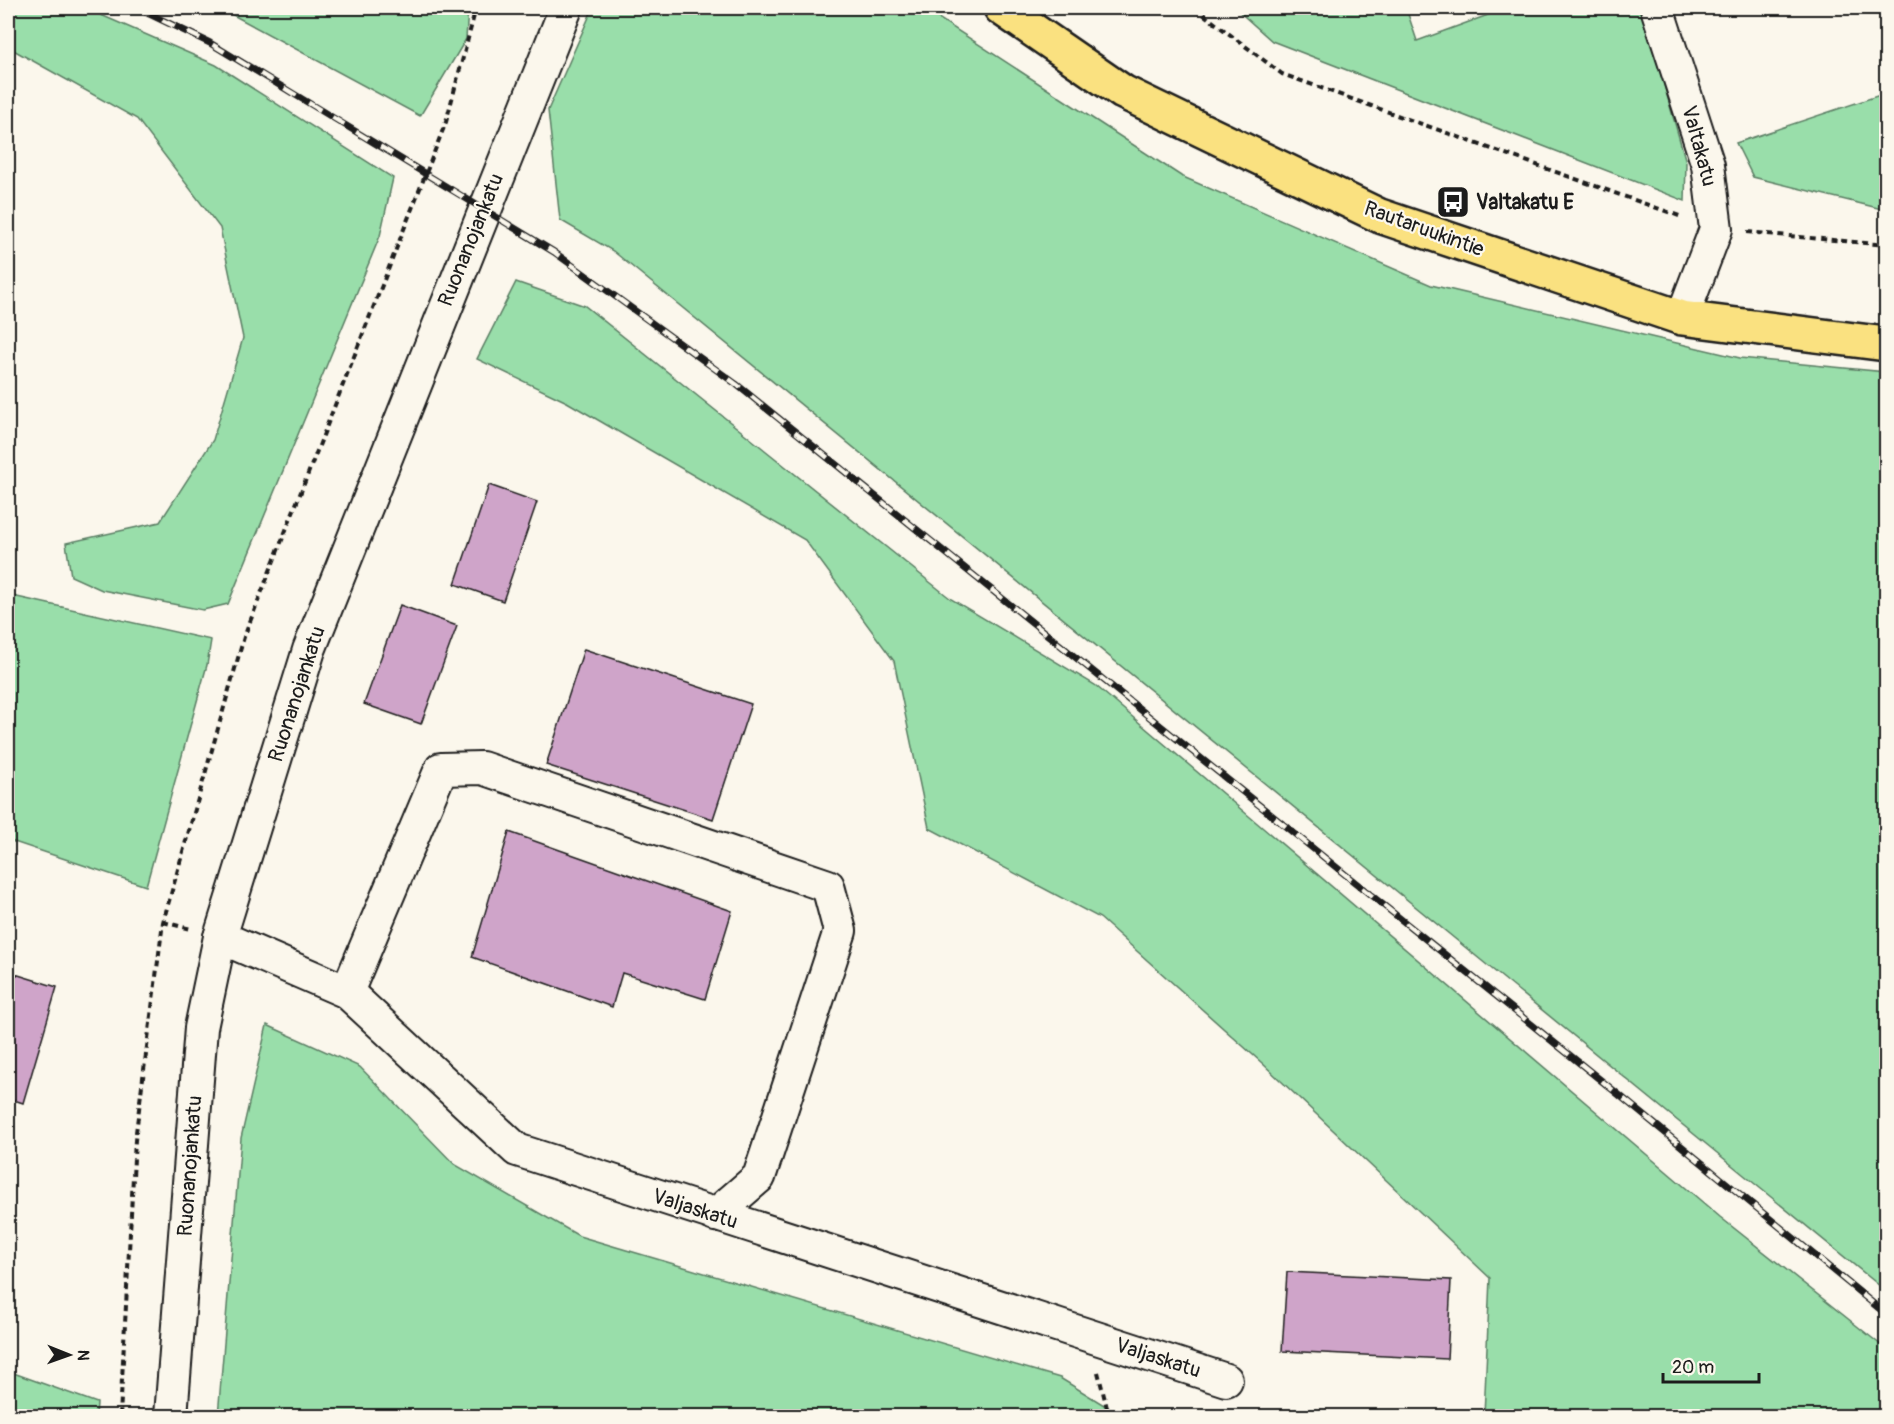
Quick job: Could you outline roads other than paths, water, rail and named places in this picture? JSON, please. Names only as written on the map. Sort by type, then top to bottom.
[{"type":"main road","name":"Rautaruukintie","points":[[1001,8],[1123,92],[1380,216],[1682,318],[1887,344]]},
{"type":"street","name":"Ruonanojankatu","points":[[171,1416],[201,1028],[220,937],[309,650],[566,8]]},
{"type":"street","name":"Valtakatu","points":[[1657,8],[1708,165],[1716,230],[1682,318]]},
{"type":"street","points":[[347,992],[441,769],[482,768],[828,886],[840,931],[759,1177],[715,1215]]},
{"type":"street","name":"Valjaskatu","points":[[220,937],[347,992],[517,1150],[1226,1380]]},
{"type":"railway","points":[[137,8],[210,43],[554,252],[736,384],[1618,1094],[1886,1314]]},
{"type":"place","name":"Valtakatu E","points":[[1453,202]]}]
